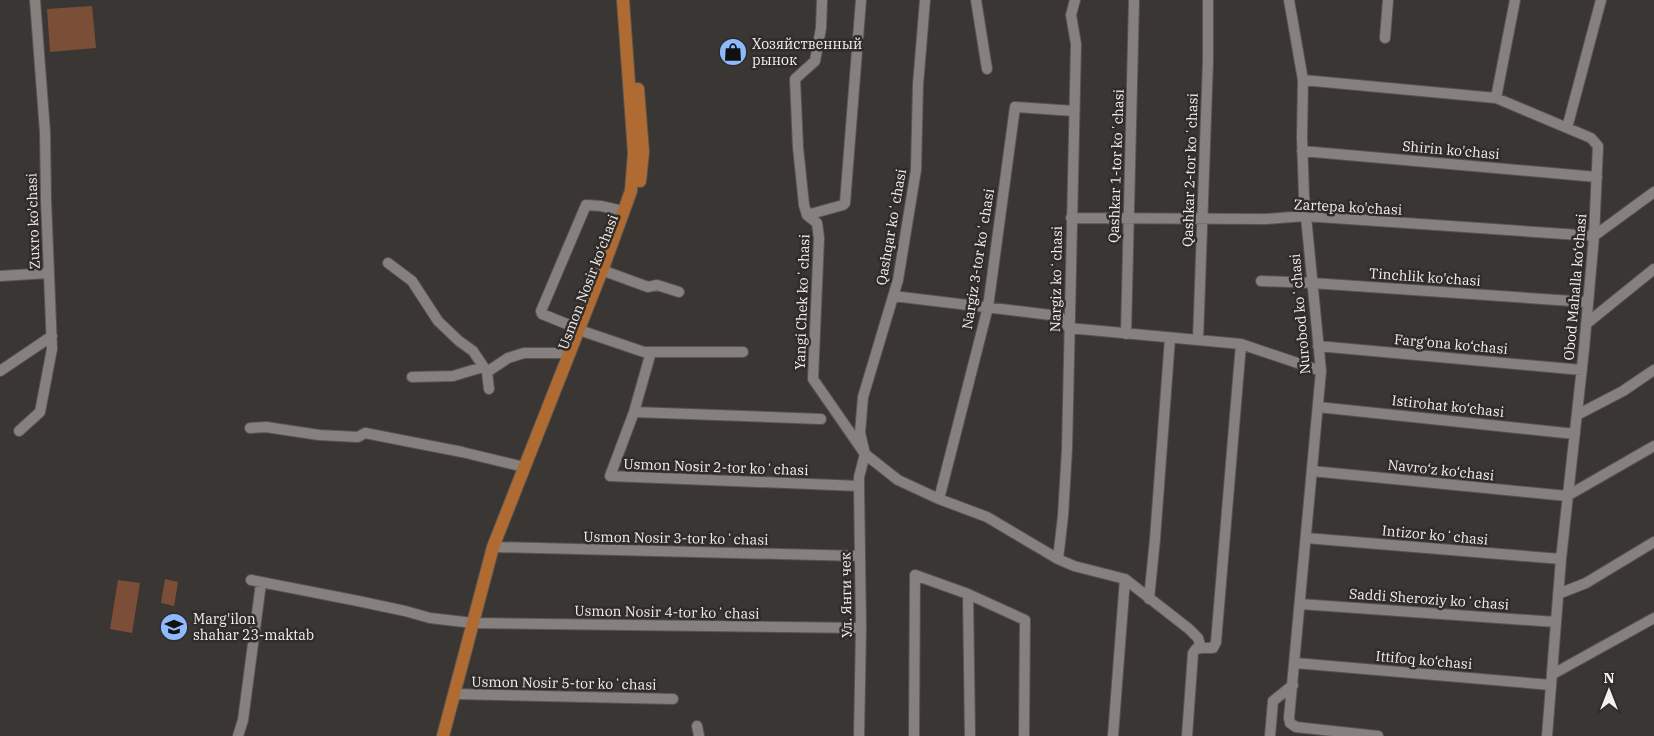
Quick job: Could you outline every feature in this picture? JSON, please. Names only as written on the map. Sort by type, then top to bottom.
[{"type":"main road","name":"Usmon Nosir ko‘chasi","points":[[494,551],[558,402],[631,190],[634,153],[623,0]]},
{"type":"main road","name":"Usmon Nosir ko‘chasi","points":[[592,303],[607,272],[636,196],[642,164],[640,114],[630,0]]},
{"type":"main road","name":"Usmon Nosir ko‘chasi","points":[[442,736],[494,551],[524,467],[569,353],[582,330]]},
{"type":"street","name":"Zuxro ko'chasi","points":[[19,431],[36,416],[41,407],[52,349],[45,132],[35,0]]},
{"type":"street","name":"Yangi Chek koʻchasi","points":[[822,0],[821,28],[814,61],[795,79],[798,147],[804,205],[807,215],[817,223],[819,238],[813,379],[865,454],[898,480],[939,499],[987,517],[1058,559],[1074,566],[1125,579]]},
{"type":"street","points":[[807,215],[845,203],[861,0]]},
{"type":"street","name":"Qashqar koʻchasi","points":[[865,454],[860,433],[863,397],[898,280],[916,170],[918,85],[925,0]]},
{"type":"street","points":[[976,0],[987,69]]},
{"type":"street","name":"Nargiz koʻchasi","points":[[1058,559],[1067,449],[1076,44],[1071,15],[1075,0]]},
{"type":"street","name":"Qashkar 1-tor koʼchasi","points":[[1126,334],[1134,0]]},
{"type":"street","name":"Qashkar 2-tor koʼchasi","points":[[1198,340],[1208,61],[1208,0]]},
{"type":"street","name":"Nurobod koʻchasi","points":[[1289,0],[1303,80],[1302,151],[1305,216],[1321,371],[1289,718],[1290,723],[1296,726],[1330,733]]},
{"type":"street","points":[[1385,38],[1388,0]]},
{"type":"street","points":[[1496,98],[1515,0]]},
{"type":"street","points":[[1567,128],[1601,0]]},
{"type":"street","name":"Obod Mahalla ko‘chasi","points":[[1303,80],[1496,98],[1591,138],[1598,146],[1594,236],[1582,370],[1561,559],[1547,736]]},
{"type":"street","name":"Nargiz 3-tor koʻchasi","points":[[939,499],[988,307],[1015,107],[1074,111]]},
{"type":"street","name":"Shirin ko'chasi","points":[[1302,151],[1596,176]]},
{"type":"street","points":[[1594,236],[1654,192]]},
{"type":"street","points":[[623,211],[586,205],[541,311],[542,314],[644,352],[743,352]]},
{"type":"street","name":"Zartepa ko'chasi","points":[[1071,218],[1266,219],[1305,216],[1594,236]]},
{"type":"street","points":[[388,264],[412,281],[438,321],[459,342],[473,351],[485,370],[489,389]]},
{"type":"street","points":[[1586,324],[1654,269]]},
{"type":"street","points":[[607,272],[648,287],[658,285],[679,292]]},
{"type":"street","points":[[0,276],[49,273]]},
{"type":"street","name":"Tinchlik ko'chasi","points":[[1262,281],[1587,302]]},
{"type":"street","points":[[894,296],[1059,316],[1069,328],[1241,344],[1321,371]]},
{"type":"street","points":[[0,371],[52,336]]},
{"type":"street","points":[[1149,598],[1156,530],[1170,338]]},
{"type":"street","points":[[1187,736],[1193,653],[1196,649],[1213,648],[1216,642],[1241,344]]},
{"type":"street","name":"Farg‘ona ko‘chasi","points":[[1318,346],[1582,370]]},
{"type":"street","name":"Usmon Nosir 2-tor koʻchasi","points":[[651,352],[634,412],[610,476],[859,486]]},
{"type":"street","points":[[412,377],[453,376],[485,370],[508,358],[524,353],[569,353]]},
{"type":"street","points":[[1577,415],[1623,391],[1654,370]]},
{"type":"street","name":"Istirohat ko‘chasi","points":[[1318,407],[1575,434]]},
{"type":"street","points":[[634,412],[822,419]]},
{"type":"street","points":[[250,428],[266,427],[319,435],[358,437],[364,433],[462,452],[524,467]]},
{"type":"street","points":[[1567,496],[1654,446]]},
{"type":"street","name":"Ул. Янги чек","points":[[859,736],[861,628],[859,477],[865,454]]},
{"type":"street","name":"Navro‘z ko‘chasi","points":[[1312,471],[1567,496]]},
{"type":"street","name":"Intizor koʻchasi","points":[[1306,538],[1561,559]]},
{"type":"street","points":[[1558,594],[1586,582],[1654,542]]},
{"type":"street","name":"Usmon Nosir 3-tor koʻchasi","points":[[494,551],[859,556]]},
{"type":"street","points":[[914,736],[915,575],[968,594],[1025,620],[1024,736]]},
{"type":"street","points":[[1125,579],[1189,629],[1198,638],[1201,648]]},
{"type":"street","points":[[1113,736],[1125,579]]},
{"type":"street","name":"Usmon Nosir 4-tor koʻchasi","points":[[238,736],[243,720],[256,581],[358,600],[430,618],[473,623],[861,628]]},
{"type":"street","points":[[968,594],[970,736]]},
{"type":"street","name":"Saddi Sheroziy koʻchasi","points":[[1300,604],[1556,622]]},
{"type":"street","points":[[1552,679],[1654,618]]},
{"type":"street","name":"Ittifoq ko‘chasi","points":[[1294,663],[1552,679]]},
{"type":"street","points":[[1270,736],[1273,701],[1293,685]]},
{"type":"street","name":"Usmon Nosir 5-tor koʻchasi","points":[[454,694],[673,699]]},
{"type":"street","points":[[1330,733],[1378,736]]},
{"type":"shaded area","points":[[92,6],[96,48],[50,52],[47,9]]},
{"type":"shaded area","points":[[165,579],[178,582],[174,606],[161,603]]},
{"type":"shaded area","points":[[118,580],[140,583],[132,633],[110,629]]},
{"type":"place","name":"Хозяйственный рынок","points":[[733,52]]},
{"type":"place","name":"Marg'ilon shahar 23-maktab","points":[[174,627]]}]
